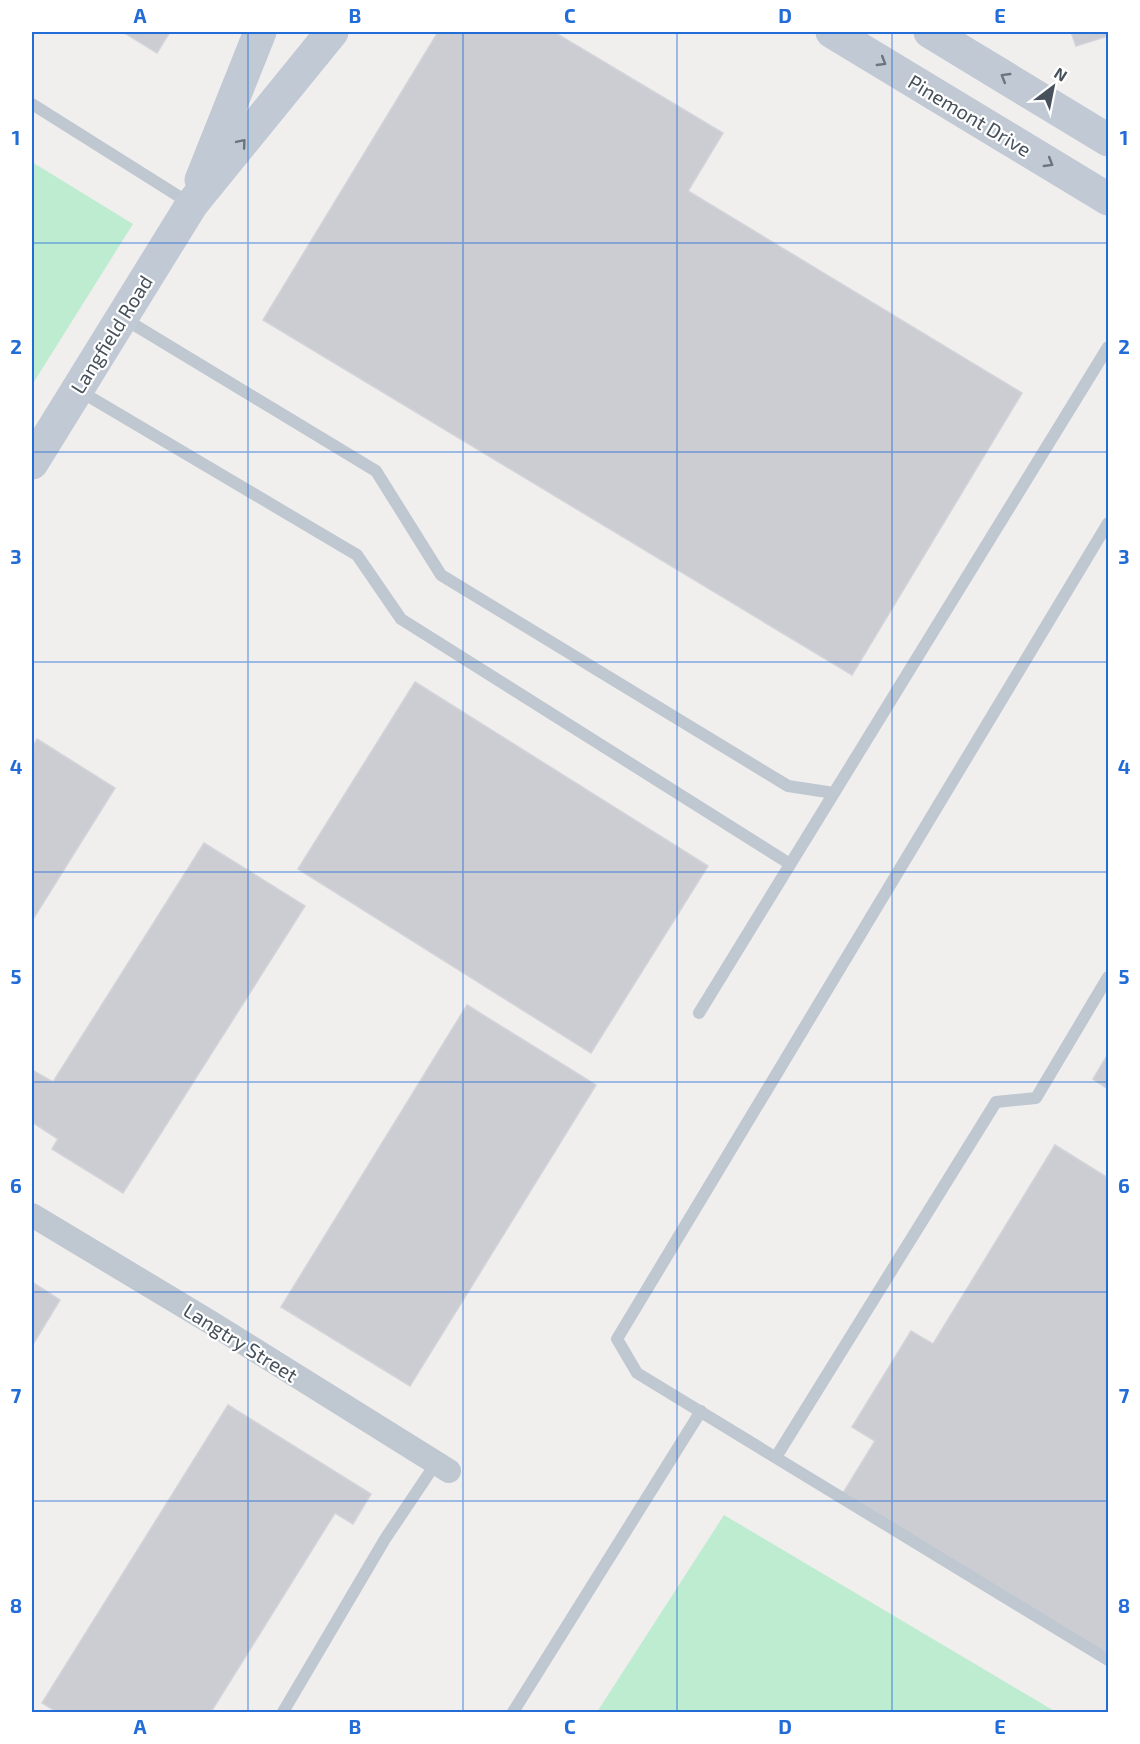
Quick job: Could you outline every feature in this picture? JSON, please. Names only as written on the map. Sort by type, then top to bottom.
[{"type":"street","name":"Langfield Road","points":[[192,204],[260,32]]},
{"type":"street","name":"Langfield Road","points":[[32,463],[192,204],[332,32]]},
{"type":"street","name":"Pinemont Drive","points":[[832,32],[1108,199]]},
{"type":"street","points":[[930,32],[1108,140]]},
{"type":"street","name":"Langtry Street","points":[[32,1215],[210,1322],[443,1467]]},
{"type":"lane","points":[[32,104],[192,204]]},
{"type":"lane","points":[[122,317],[376,471],[441,575],[788,786],[834,793]]},
{"type":"lane","points":[[699,1013],[1108,348]]},
{"type":"lane","points":[[77,389],[357,555],[401,619],[790,864]]},
{"type":"lane","points":[[1108,523],[616,1340],[637,1373],[1108,1660]]},
{"type":"lane","points":[[776,1457],[996,1102],[1036,1098],[1108,977]]},
{"type":"lane","points":[[513,1713],[701,1411]]},
{"type":"lane","points":[[283,1713],[385,1539],[443,1467]]},
{"type":"green space","points":[[32,162],[133,224],[32,385]]},
{"type":"green space","points":[[724,1515],[1056,1712],[597,1712]]},
{"type":"building","points":[[123,32],[170,32],[157,53]]},
{"type":"building","points":[[438,32],[554,32],[723,133],[688,191],[1022,393],[852,675],[263,320]]},
{"type":"building","points":[[1071,32],[1108,32],[1108,36],[1076,46]]},
{"type":"building","points":[[415,682],[708,866],[591,1053],[298,869]]},
{"type":"building","points":[[37,739],[115,788],[32,921],[32,748]]},
{"type":"building","points":[[204,843],[305,906],[123,1193],[52,1149],[58,1139],[32,1122],[32,1075],[34,1071],[53,1082]]},
{"type":"building","points":[[467,1005],[596,1085],[410,1386],[281,1307]]},
{"type":"building","points":[[1108,1054],[1108,1089],[1093,1079]]},
{"type":"building","points":[[1055,1145],[1108,1178],[1108,1655],[843,1493],[875,1441],[852,1427],[911,1331],[933,1344]]},
{"type":"building","points":[[32,1282],[60,1300],[32,1346]]},
{"type":"building","points":[[228,1405],[371,1494],[353,1524],[335,1513],[211,1712],[57,1712],[42,1703]]}]
